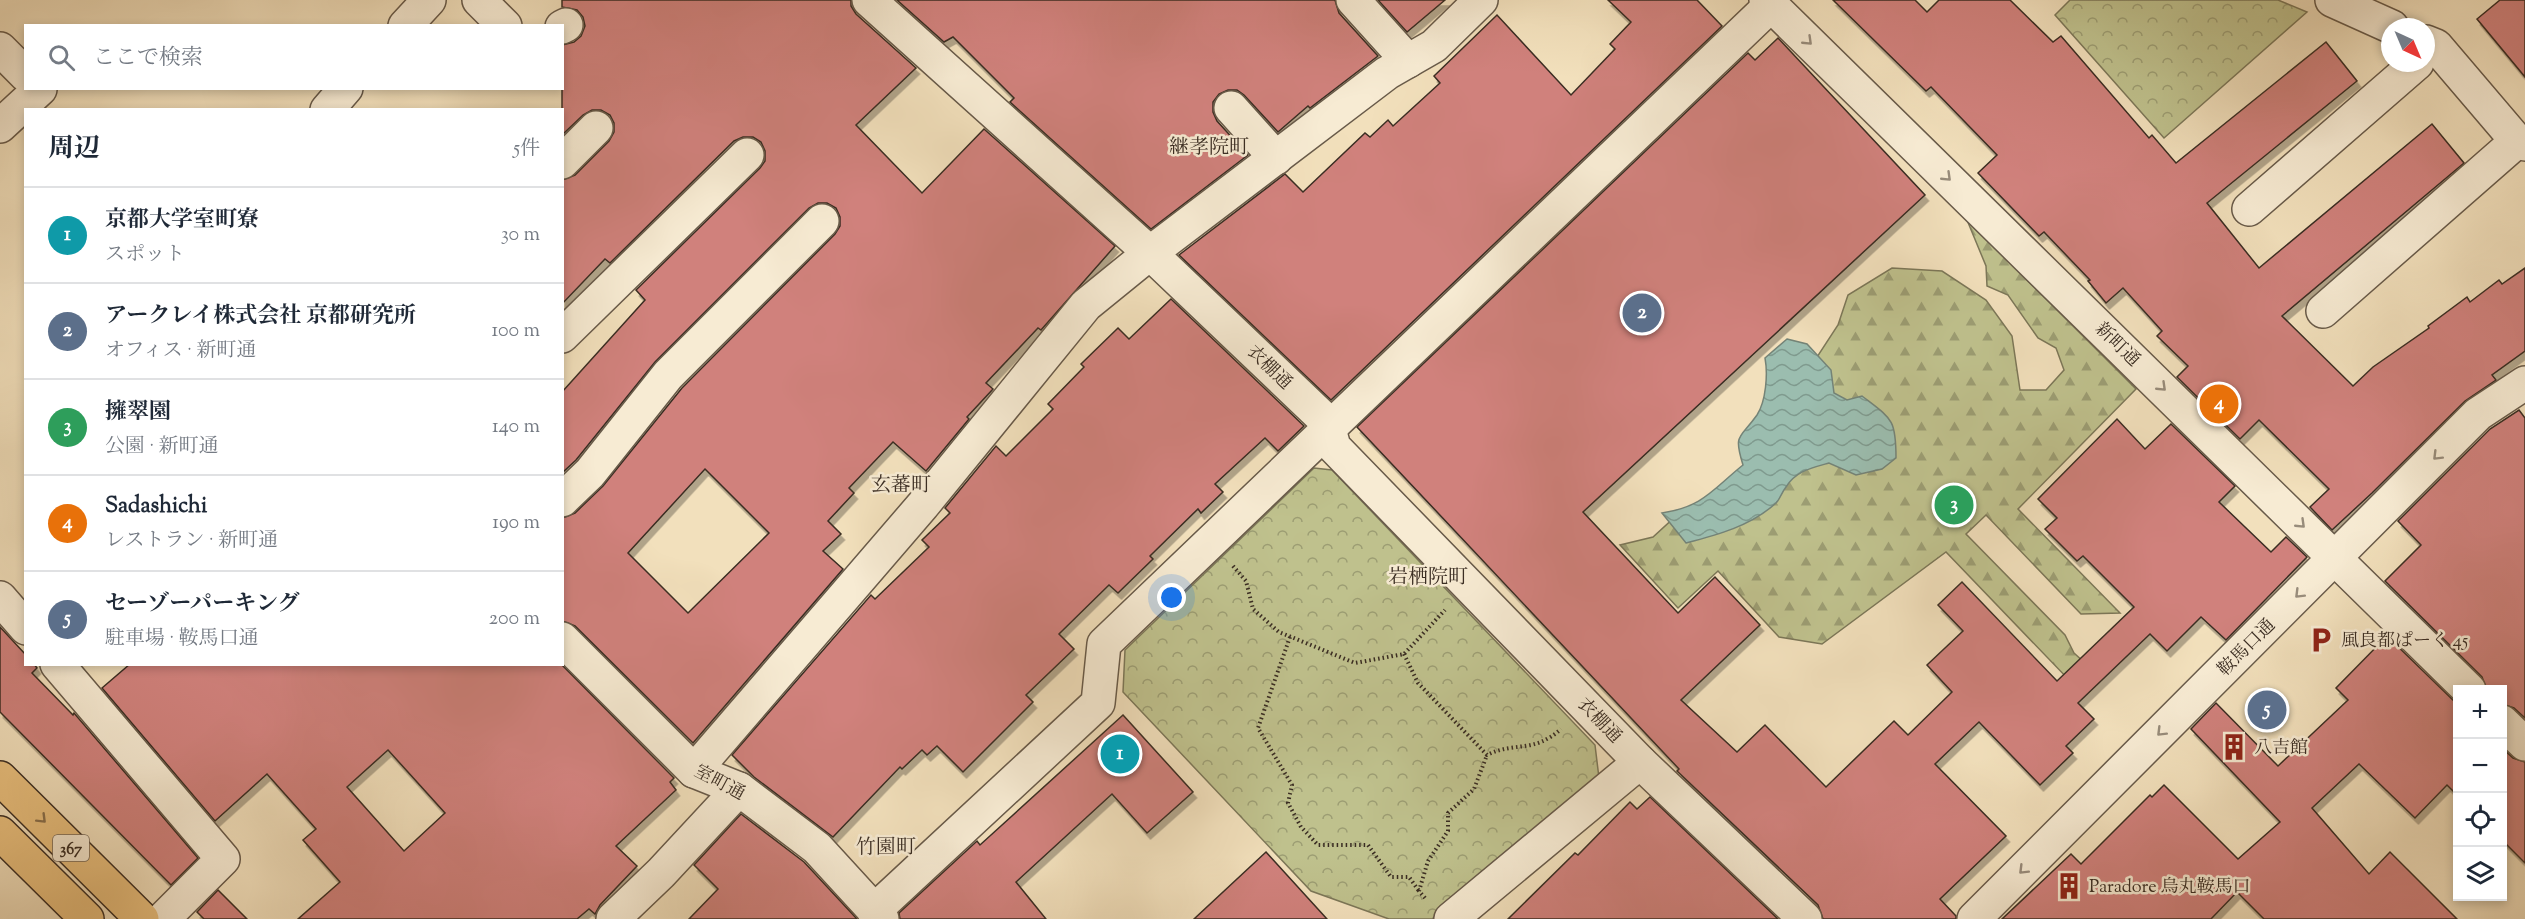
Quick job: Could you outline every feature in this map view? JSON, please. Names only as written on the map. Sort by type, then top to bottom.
[{"type":"highway","name":"367","points":[[0,778],[142,919]]},
{"type":"highway","name":"367","points":[[0,833],[87,919]]},
{"type":"street","points":[[407,24],[429,0]]},
{"type":"street","points":[[479,0],[503,24]]},
{"type":"street","name":"衣棚通","points":[[869,0],[1150,253],[1322,417],[1329,429],[1334,447],[1640,762],[1805,919]]},
{"type":"street","points":[[1353,0],[1408,61]]},
{"type":"street","points":[[694,771],[923,505],[1086,305],[1150,253],[1387,73],[1434,46],[1481,0]]},
{"type":"street","points":[[2332,0],[2381,22]]},
{"type":"street","points":[[878,915],[1098,703],[1104,644],[1769,3]]},
{"type":"street","name":"新町通","points":[[1769,3],[2464,685]]},
{"type":"street","points":[[0,49],[24,73]]},
{"type":"street","points":[[2323,311],[2521,143],[2435,61]]},
{"type":"street","points":[[2249,209],[2403,72]]},
{"type":"street","points":[[0,126],[39,90]]},
{"type":"street","points":[[41,90],[58,108]]},
{"type":"street","points":[[329,108],[344,90]]},
{"type":"street","points":[[1231,108],[1276,158]]},
{"type":"street","points":[[564,160],[596,128]]},
{"type":"street","points":[[564,334],[665,220],[747,155]]},
{"type":"street","points":[[564,498],[590,473],[668,375],[822,221]]},
{"type":"street","name":"鞍馬口通","points":[[1974,919],[2478,414],[2525,383]]},
{"type":"street","points":[[0,598],[24,626]]},
{"type":"street","name":"室町通","points":[[564,641],[694,771],[739,789],[817,848],[878,915]]},
{"type":"street","points":[[59,666],[223,859],[163,919]]},
{"type":"street","points":[[2507,728],[2525,744]]},
{"type":"street","points":[[1441,912],[1640,762]]},
{"type":"street","points":[[613,919],[661,873],[739,789]]},
{"type":"path","points":[[1230,562],[1246,581],[1253,609],[1279,632],[1355,663],[1404,654],[1469,586]]},
{"type":"path","points":[[1290,637],[1258,729],[1292,785],[1288,804],[1301,827],[1318,845],[1368,845],[1391,877],[1409,877],[1419,891],[1441,912]]},
{"type":"path","points":[[1404,654],[1418,683],[1487,755]]},
{"type":"path","points":[[1419,891],[1428,861],[1448,831],[1449,813],[1474,789],[1487,755],[1501,748],[1521,748],[1548,741],[1585,706]]},
{"type":"green space","points":[[2070,0],[2278,0],[2307,12],[2164,138],[2055,15]]},
{"type":"green space","points":[[1967,220],[2136,389],[2018,509],[2120,613],[2081,614],[1986,515],[1966,534],[2065,635],[2074,653],[2085,663],[2070,681],[1946,552],[1822,644],[1779,637],[1718,571],[1678,608],[1620,545],[1653,537],[1676,516],[1773,486],[1852,434],[1817,357],[1838,325],[1848,295],[1892,268],[1942,271],[1986,300],[2012,336],[2020,390],[2046,390],[2064,370],[2056,348],[2038,338],[2008,295],[1987,286],[1986,266]]},
{"type":"green space","points":[[1314,468],[1332,470],[1595,745],[1599,778],[1432,919],[1389,919],[1311,891],[1123,692],[1125,650]]},
{"type":"water","points":[[1787,339],[1807,344],[1831,370],[1834,393],[1847,400],[1862,396],[1886,415],[1895,435],[1896,458],[1882,469],[1856,475],[1829,463],[1810,469],[1794,477],[1779,500],[1756,518],[1722,533],[1686,543],[1662,513],[1698,502],[1743,465],[1739,441],[1742,433],[1760,409],[1766,379],[1765,358]]},
{"type":"building","points":[[562,0],[851,0],[851,6],[856,14],[916,68],[856,125],[922,193],[984,129],[1115,246],[1041,330],[1038,328],[986,383],[993,389],[967,417],[969,419],[926,471],[893,442],[849,488],[854,493],[828,521],[841,534],[823,551],[843,569],[693,743],[575,626],[564,622],[564,517],[575,513],[603,486],[682,388],[835,234],[840,226],[840,217],[836,208],[827,203],[818,203],[809,208],[655,362],[576,460],[564,471],[564,390],[645,300],[636,290],[765,161],[765,151],[761,142],[753,137],[743,137],[734,141],[610,263],[605,259],[564,302],[564,179],[575,175],[609,141],[614,132],[614,123],[610,115],[601,110],[592,110],[583,115],[564,133],[562,90],[564,90],[564,44],[574,42],[581,36],[585,26],[583,17],[577,10],[562,7]],"holes":[[[705,469],[769,533],[688,613],[628,553]]]},
{"type":"building","points":[[897,0],[1335,0],[1339,13],[1378,56],[1310,108],[1308,106],[1278,132],[1237,90],[1228,90],[1219,94],[1213,102],[1213,112],[1217,121],[1248,155],[1151,229],[1010,102],[1014,98],[953,37],[944,42]]},
{"type":"building","points":[[1378,0],[1445,0],[1407,32]]},
{"type":"building","points":[[1608,0],[1697,0],[1722,26],[1331,400],[1179,255],[1285,174],[1303,192],[1365,133],[1370,137],[1388,120],[1393,126],[1440,83],[1434,76],[1497,15],[1571,95],[1615,49],[1610,44],[1631,22]]},
{"type":"building","points":[[1833,0],[1915,0],[1927,12],[1939,0],[2010,0],[2053,42],[2061,36],[2149,138],[2152,135],[2176,163],[2326,42],[2357,81],[2207,203],[2259,268],[2432,124],[2464,163],[2282,316],[2353,386],[2373,367],[2429,328],[2428,326],[2467,297],[2470,302],[2499,280],[2502,284],[2525,268],[2525,351],[2492,375],[2496,380],[2465,401],[2332,530],[2310,507],[2329,489],[2259,420],[2240,439],[2177,377],[2188,366],[2157,336],[2162,331],[2123,288],[2106,303],[2088,281],[2090,280],[2044,232],[2039,236],[1978,173],[1997,155],[1931,87],[1926,91]]},
{"type":"building","points":[[2500,0],[2525,0],[2525,77],[2477,19]]},
{"type":"building","points":[[1778,38],[1925,195],[1583,512],[1678,613],[1715,577],[1760,625],[1681,700],[1737,752],[1765,725],[1826,787],[1894,721],[1908,735],[1952,692],[1927,665],[1963,631],[1938,605],[1962,582],[2057,681],[2134,607],[2083,556],[2077,561],[2045,529],[2057,518],[2038,499],[2117,419],[2145,449],[2171,424],[2235,486],[2219,502],[2271,552],[2286,537],[2307,557],[2226,640],[2201,617],[2167,651],[2150,634],[2078,703],[2094,719],[2066,746],[2073,753],[2040,785],[1979,722],[1935,764],[2006,836],[1940,899],[1956,916],[1956,919],[1823,919],[1818,905],[1677,771],[1679,769],[1357,427],[1748,53],[1755,60]]},
{"type":"building","points":[[1171,299],[1304,426],[1278,451],[1265,438],[1215,484],[1223,492],[1201,513],[1198,509],[1150,556],[1153,559],[1118,593],[1109,585],[1059,634],[1074,649],[1026,695],[1033,702],[963,772],[937,746],[927,755],[922,750],[902,769],[900,767],[833,837],[754,777],[732,755],[871,595],[875,599],[929,547],[922,540],[950,513],[945,508],[996,446],[1006,456],[1053,409],[1048,404],[1084,367],[1081,364],[1118,328],[1129,339]]},
{"type":"building","points":[[2519,410],[2525,418],[2525,718],[2514,708],[2507,706],[2507,685],[2485,685],[2482,677],[2385,581],[2421,545],[2398,521],[2490,429]]},
{"type":"building","points":[[0,627],[24,653],[24,666],[36,666],[37,668],[32,673],[73,715],[74,713],[198,858],[171,885],[0,712]]},
{"type":"building","points":[[2387,636],[2453,700],[2453,791],[2447,785],[2415,818],[2359,764],[2312,808],[2369,874],[2390,852],[2457,919],[2264,919],[2237,892],[2211,919],[2002,919],[2071,854],[2081,864],[2150,795],[2152,797],[2164,785],[2238,859],[2280,822],[2191,729],[2216,703],[2278,766],[2348,700],[2336,688]]},
{"type":"building","points":[[128,666],[563,666],[674,778],[670,782],[676,790],[616,846],[637,866],[600,905],[595,914],[589,909],[577,919],[298,919],[340,882],[303,840],[316,829],[267,774],[215,821],[102,688]],"holes":[[[388,750],[445,813],[404,851],[347,787]]]},
{"type":"building","points":[[1123,715],[1193,792],[1147,833],[1112,794],[1016,882],[1046,919],[900,919],[899,913],[977,841],[980,845]]},
{"type":"building","points":[[2507,753],[2513,758],[2525,762],[2525,863],[2507,845]]},
{"type":"building","points":[[1650,797],[1778,919],[1508,919],[1575,853],[1578,855],[1630,802],[1637,809]]},
{"type":"building","points":[[741,814],[804,862],[857,919],[689,919],[718,889],[694,865]]},
{"type":"building","points":[[1266,852],[1327,919],[1194,919]]},
{"type":"building","points":[[218,890],[247,919],[204,919],[197,912]]},
{"type":"place","name":"アークレイ株式会社 京都研究所","points":[[1642,313]]},
{"type":"place","name":"Sadashichi","points":[[2219,404]]},
{"type":"place","name":"擁翠園","points":[[1954,505]]},
{"type":"place","name":"風良都ぱーく 45","points":[[2321,640]]},
{"type":"place","name":"セーゾーパーキング","points":[[2267,710]]},
{"type":"place","name":"八吉館","points":[[2234,747]]},
{"type":"place","name":"京都大学室町寮","points":[[1120,754]]},
{"type":"place","name":"Paradore 烏丸鞍馬口","points":[[2069,886]]},
{"type":"district","name":"継孝院町","points":[[1209,146]]},
{"type":"district","name":"玄蕃町","points":[[901,484]]},
{"type":"district","name":"岩栖院町","points":[[1428,576]]},
{"type":"district","name":"竹園町","points":[[886,846]]}]
